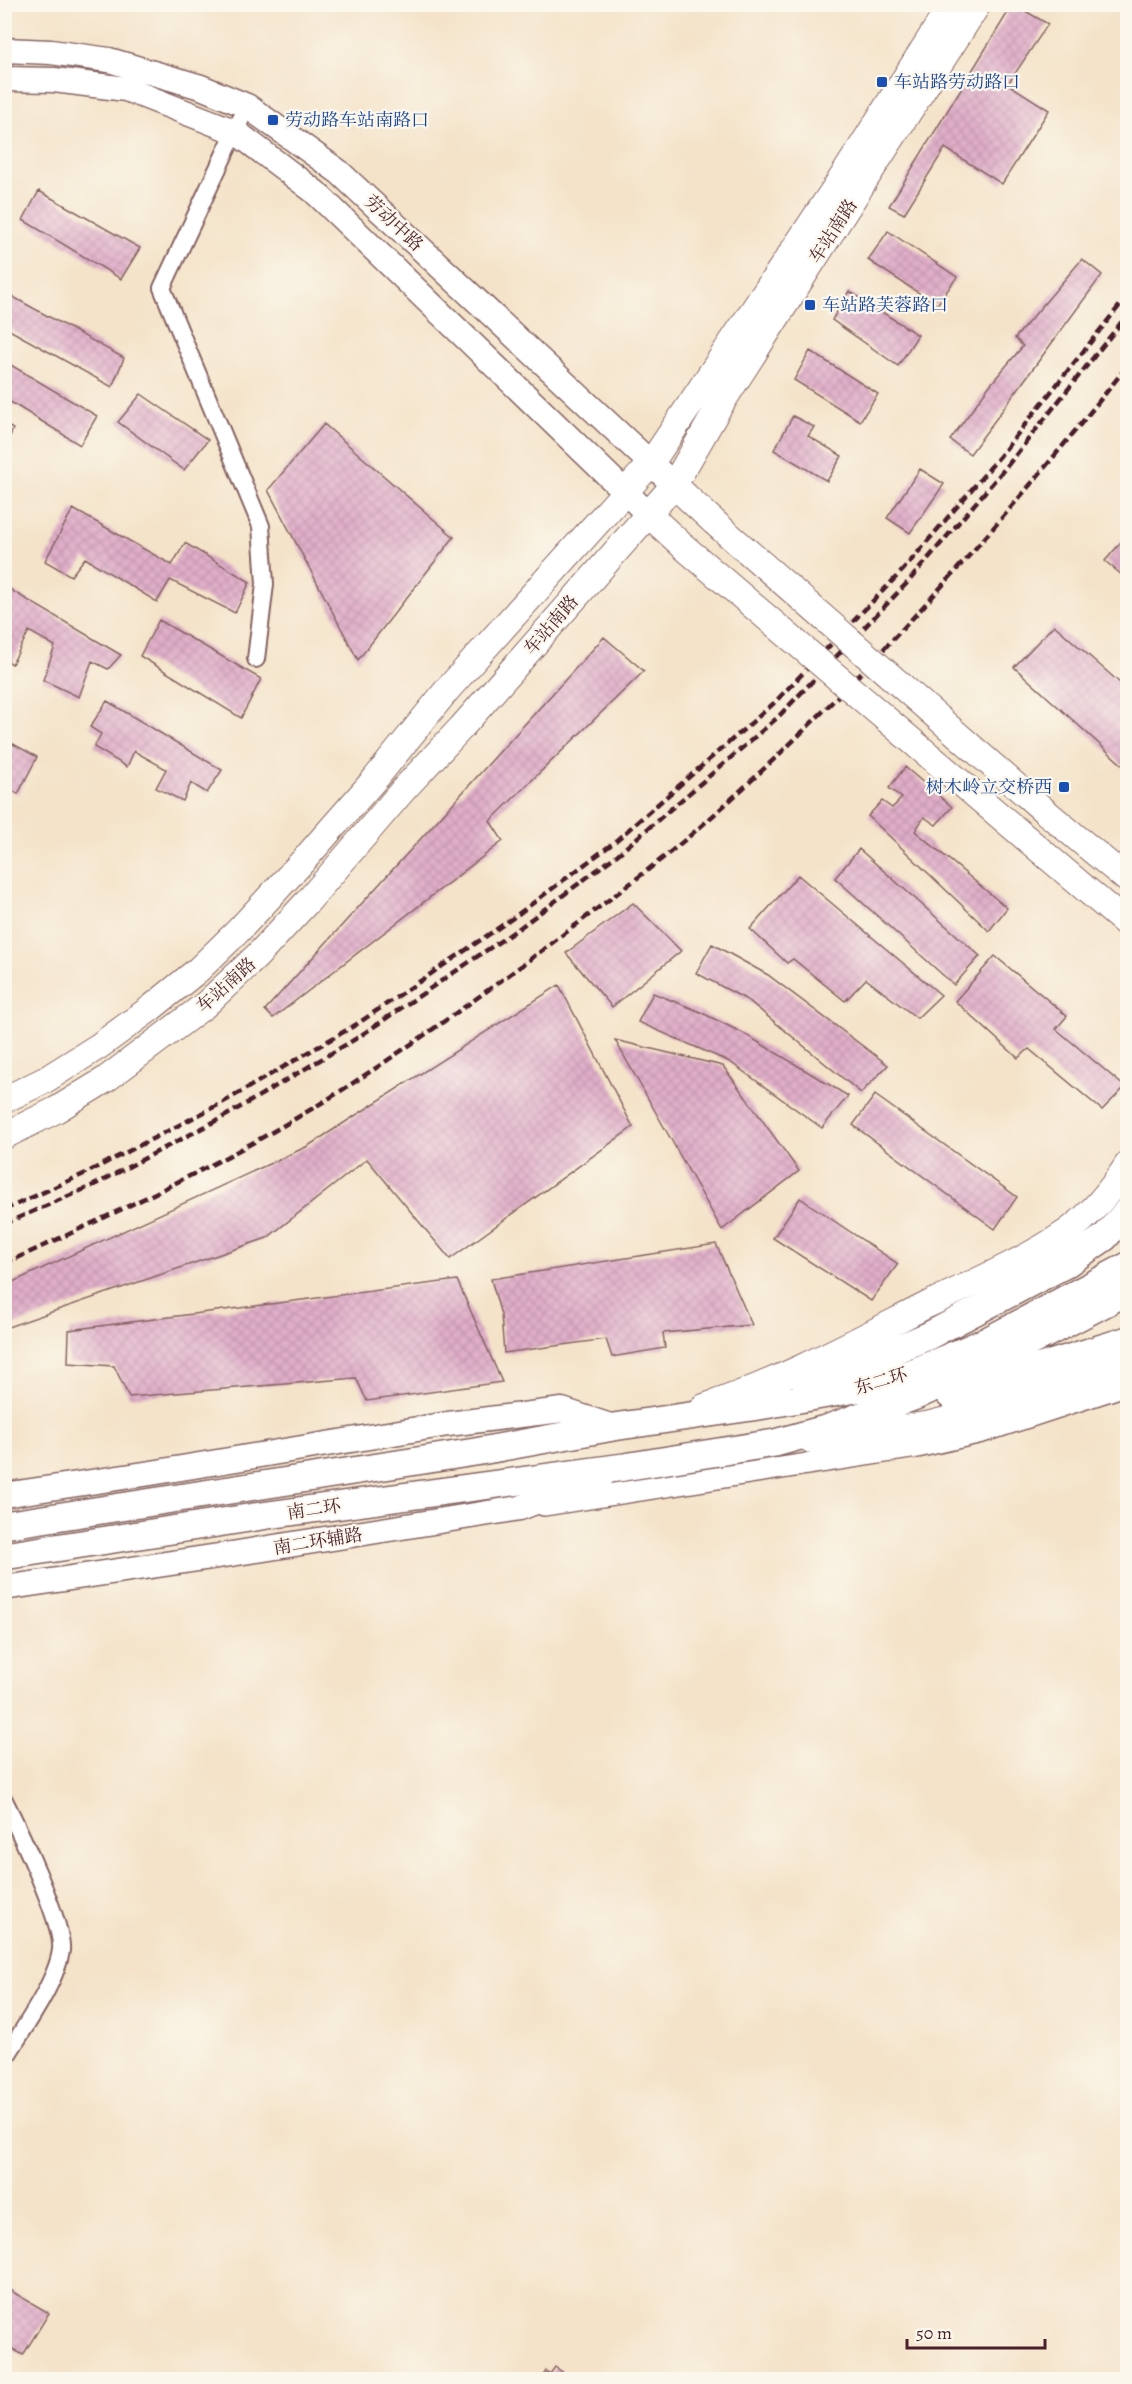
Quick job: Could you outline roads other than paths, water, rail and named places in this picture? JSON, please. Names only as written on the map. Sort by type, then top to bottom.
[{"type":"highway","points":[[759,1406],[928,1336],[1014,1292],[1089,1249],[1105,1237],[1128,1210]]},
{"type":"highway","name":"东二环","points":[[613,1427],[759,1406],[873,1386],[919,1370],[997,1335],[1128,1266]]},
{"type":"highway","name":"东二环","points":[[624,1467],[775,1443],[829,1428],[959,1377],[1128,1291]]},
{"type":"highway","points":[[878,1410],[963,1392],[1128,1340]]},
{"type":"highway","name":"南二环","points":[[4,1525],[463,1454],[613,1427]]},
{"type":"highway","name":"南二环","points":[[4,1556],[268,1515],[624,1467]]},
{"type":"main road","name":"车站南路","points":[[4,1100],[45,1080],[99,1046],[198,970],[303,861],[447,690],[651,463],[843,176],[952,4]]},
{"type":"main road","name":"车站南路","points":[[4,1136],[56,1110],[114,1074],[205,1005],[257,956],[309,900],[404,789],[674,485],[719,407],[978,4]]},
{"type":"main road","name":"劳动中路","points":[[4,50],[51,52],[109,60],[201,87],[247,106],[339,172],[714,522],[1047,813],[1128,880]]},
{"type":"main road","name":"劳动中路","points":[[4,79],[54,81],[126,89],[236,132],[315,192],[684,547],[1128,925]]},
{"type":"main road","points":[[669,1418],[772,1383],[810,1366],[1017,1260],[1068,1231],[1092,1210],[1128,1164]]},
{"type":"main road","points":[[775,1443],[926,1425],[1005,1405],[1128,1367]]},
{"type":"main road","points":[[4,1495],[448,1424],[562,1410],[613,1427]]},
{"type":"main road","name":"南二环辅路","points":[[4,1587],[225,1556],[520,1508],[624,1467]]},
{"type":"street","points":[[247,106],[162,288],[261,526],[265,584],[256,659]]},
{"type":"street","points":[[520,1508],[917,1447],[982,1432],[1128,1384]]},
{"type":"street","points":[[4,1800],[24,1842],[50,1908],[61,1949],[52,1979],[4,2060]]},
{"type":"railway","points":[[4,1210],[86,1173],[220,1104],[357,1024],[513,918],[612,844],[773,704],[903,570],[1000,456],[1128,295]]},
{"type":"railway","points":[[4,1224],[94,1185],[227,1115],[357,1038],[518,929],[617,855],[777,718],[908,582],[1007,466],[1128,314]]},
{"type":"railway","points":[[4,1264],[215,1163],[336,1094],[490,988],[667,854],[773,760],[880,653],[1032,483],[1128,365]]},
{"type":"place","name":"车站路劳动路口","points":[[882,82]]},
{"type":"place","name":"劳动路车站南路口","points":[[273,120]]},
{"type":"place","name":"车站路芙蓉路口","points":[[810,305]]},
{"type":"place","name":"树木岭立交桥西","points":[[1064,787]]}]
